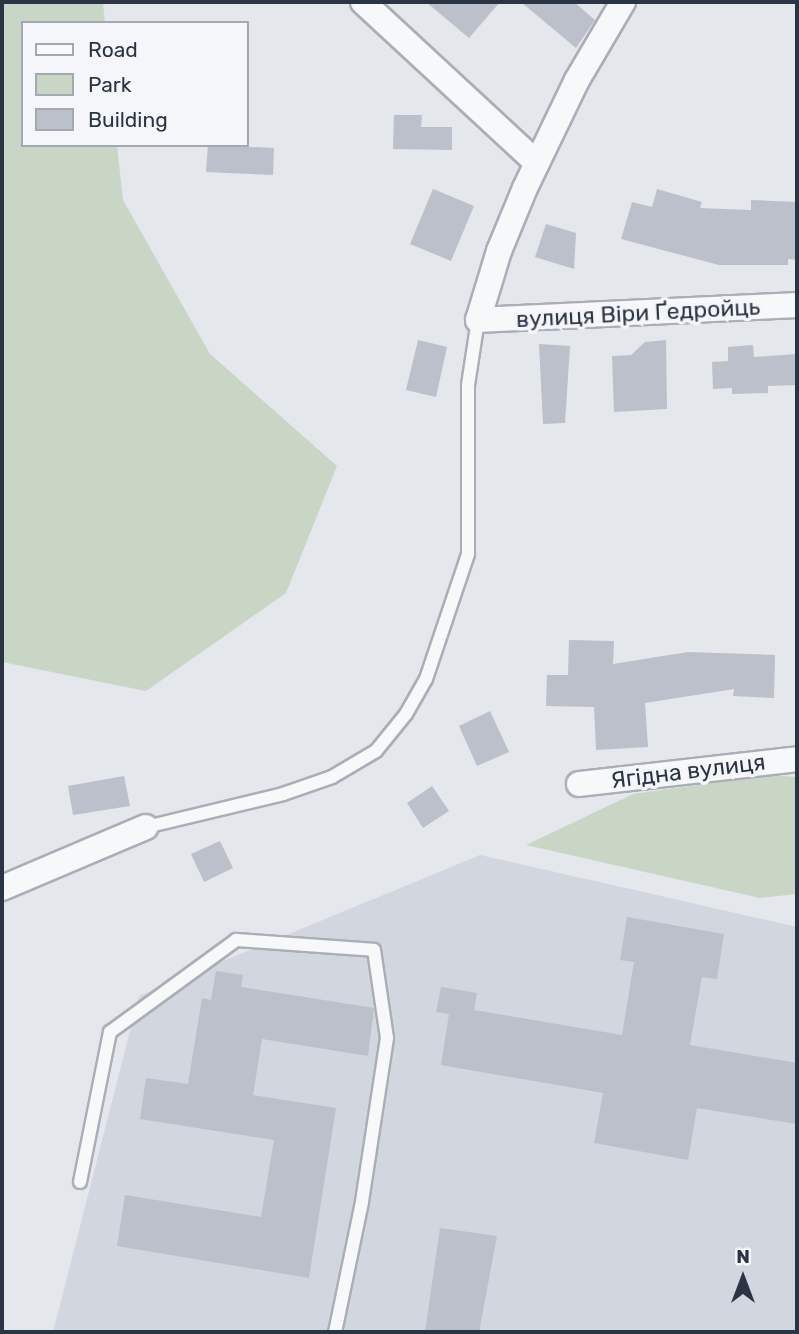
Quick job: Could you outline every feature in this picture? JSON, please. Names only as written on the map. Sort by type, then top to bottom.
[{"type":"street","points":[[363,2],[537,163]]},
{"type":"street","points":[[478,320],[499,251],[537,163],[577,80],[623,2]]},
{"type":"street","name":"вулиця Віри Ґедройць","points":[[478,320],[797,305]]},
{"type":"street","name":"Ягідна вулиця","points":[[579,783],[797,759]]},
{"type":"street","points":[[2,888],[146,827]]},
{"type":"lane","points":[[146,827],[282,794],[332,777],[376,751],[406,714],[426,679],[467,554],[467,386],[478,320]]},
{"type":"lane","points":[[80,1182],[110,1032],[236,940],[374,950],[387,1038],[362,1202],[335,1332]]},
{"type":"shaded area","points":[[480,855],[797,927],[797,1332],[53,1332],[139,996]]},
{"type":"green space","points":[[2,2],[103,2],[105,21],[21,21],[21,147],[117,147],[123,200],[210,354],[337,466],[286,593],[146,691],[2,662]]},
{"type":"green space","points":[[769,775],[797,777],[797,894],[760,898],[526,845],[633,794]]},
{"type":"building","points":[[426,2],[500,2],[469,38]]},
{"type":"building","points":[[521,2],[574,2],[595,20],[576,48]]},
{"type":"building","points":[[394,115],[422,115],[421,127],[452,127],[452,150],[393,149]]},
{"type":"building","points":[[208,147],[274,148],[273,175],[206,172]]},
{"type":"building","points":[[433,189],[474,206],[451,261],[410,244]]},
{"type":"building","points":[[657,189],[702,202],[700,208],[751,210],[751,200],[797,202],[797,260],[788,259],[788,265],[719,265],[621,239],[632,202],[652,207]]},
{"type":"building","points":[[546,224],[576,233],[574,269],[535,257]]},
{"type":"building","points":[[418,340],[447,347],[436,397],[406,390]]},
{"type":"building","points":[[666,340],[667,409],[614,412],[612,356],[631,355],[645,342]]},
{"type":"building","points":[[539,344],[570,346],[565,423],[543,424]]},
{"type":"building","points":[[753,345],[754,357],[797,354],[797,385],[768,386],[768,393],[732,394],[732,388],[713,389],[712,362],[728,361],[728,347]]},
{"type":"building","points":[[569,640],[614,641],[613,664],[688,652],[775,655],[774,698],[733,696],[734,689],[645,703],[648,747],[596,750],[594,707],[546,706],[547,675],[568,675]]},
{"type":"building","points":[[490,711],[509,752],[477,766],[459,726]]},
{"type":"building","points":[[124,776],[130,806],[73,815],[68,786]]},
{"type":"building","points":[[432,786],[449,811],[423,828],[407,803]]},
{"type":"building","points":[[220,841],[233,868],[204,882],[191,854]]},
{"type":"building","points":[[627,917],[724,934],[717,979],[702,977],[690,1045],[797,1063],[797,1124],[697,1108],[688,1160],[594,1143],[603,1093],[441,1065],[449,1014],[436,1012],[441,987],[477,993],[474,1010],[622,1035],[634,962],[620,960]]},
{"type":"building","points":[[216,971],[243,975],[241,987],[374,1008],[368,1056],[262,1039],[253,1095],[336,1108],[309,1278],[117,1246],[125,1195],[261,1217],[274,1140],[140,1119],[146,1078],[188,1084],[202,998],[211,1000]]},
{"type":"building","points":[[440,1228],[497,1236],[479,1332],[425,1332]]}]
